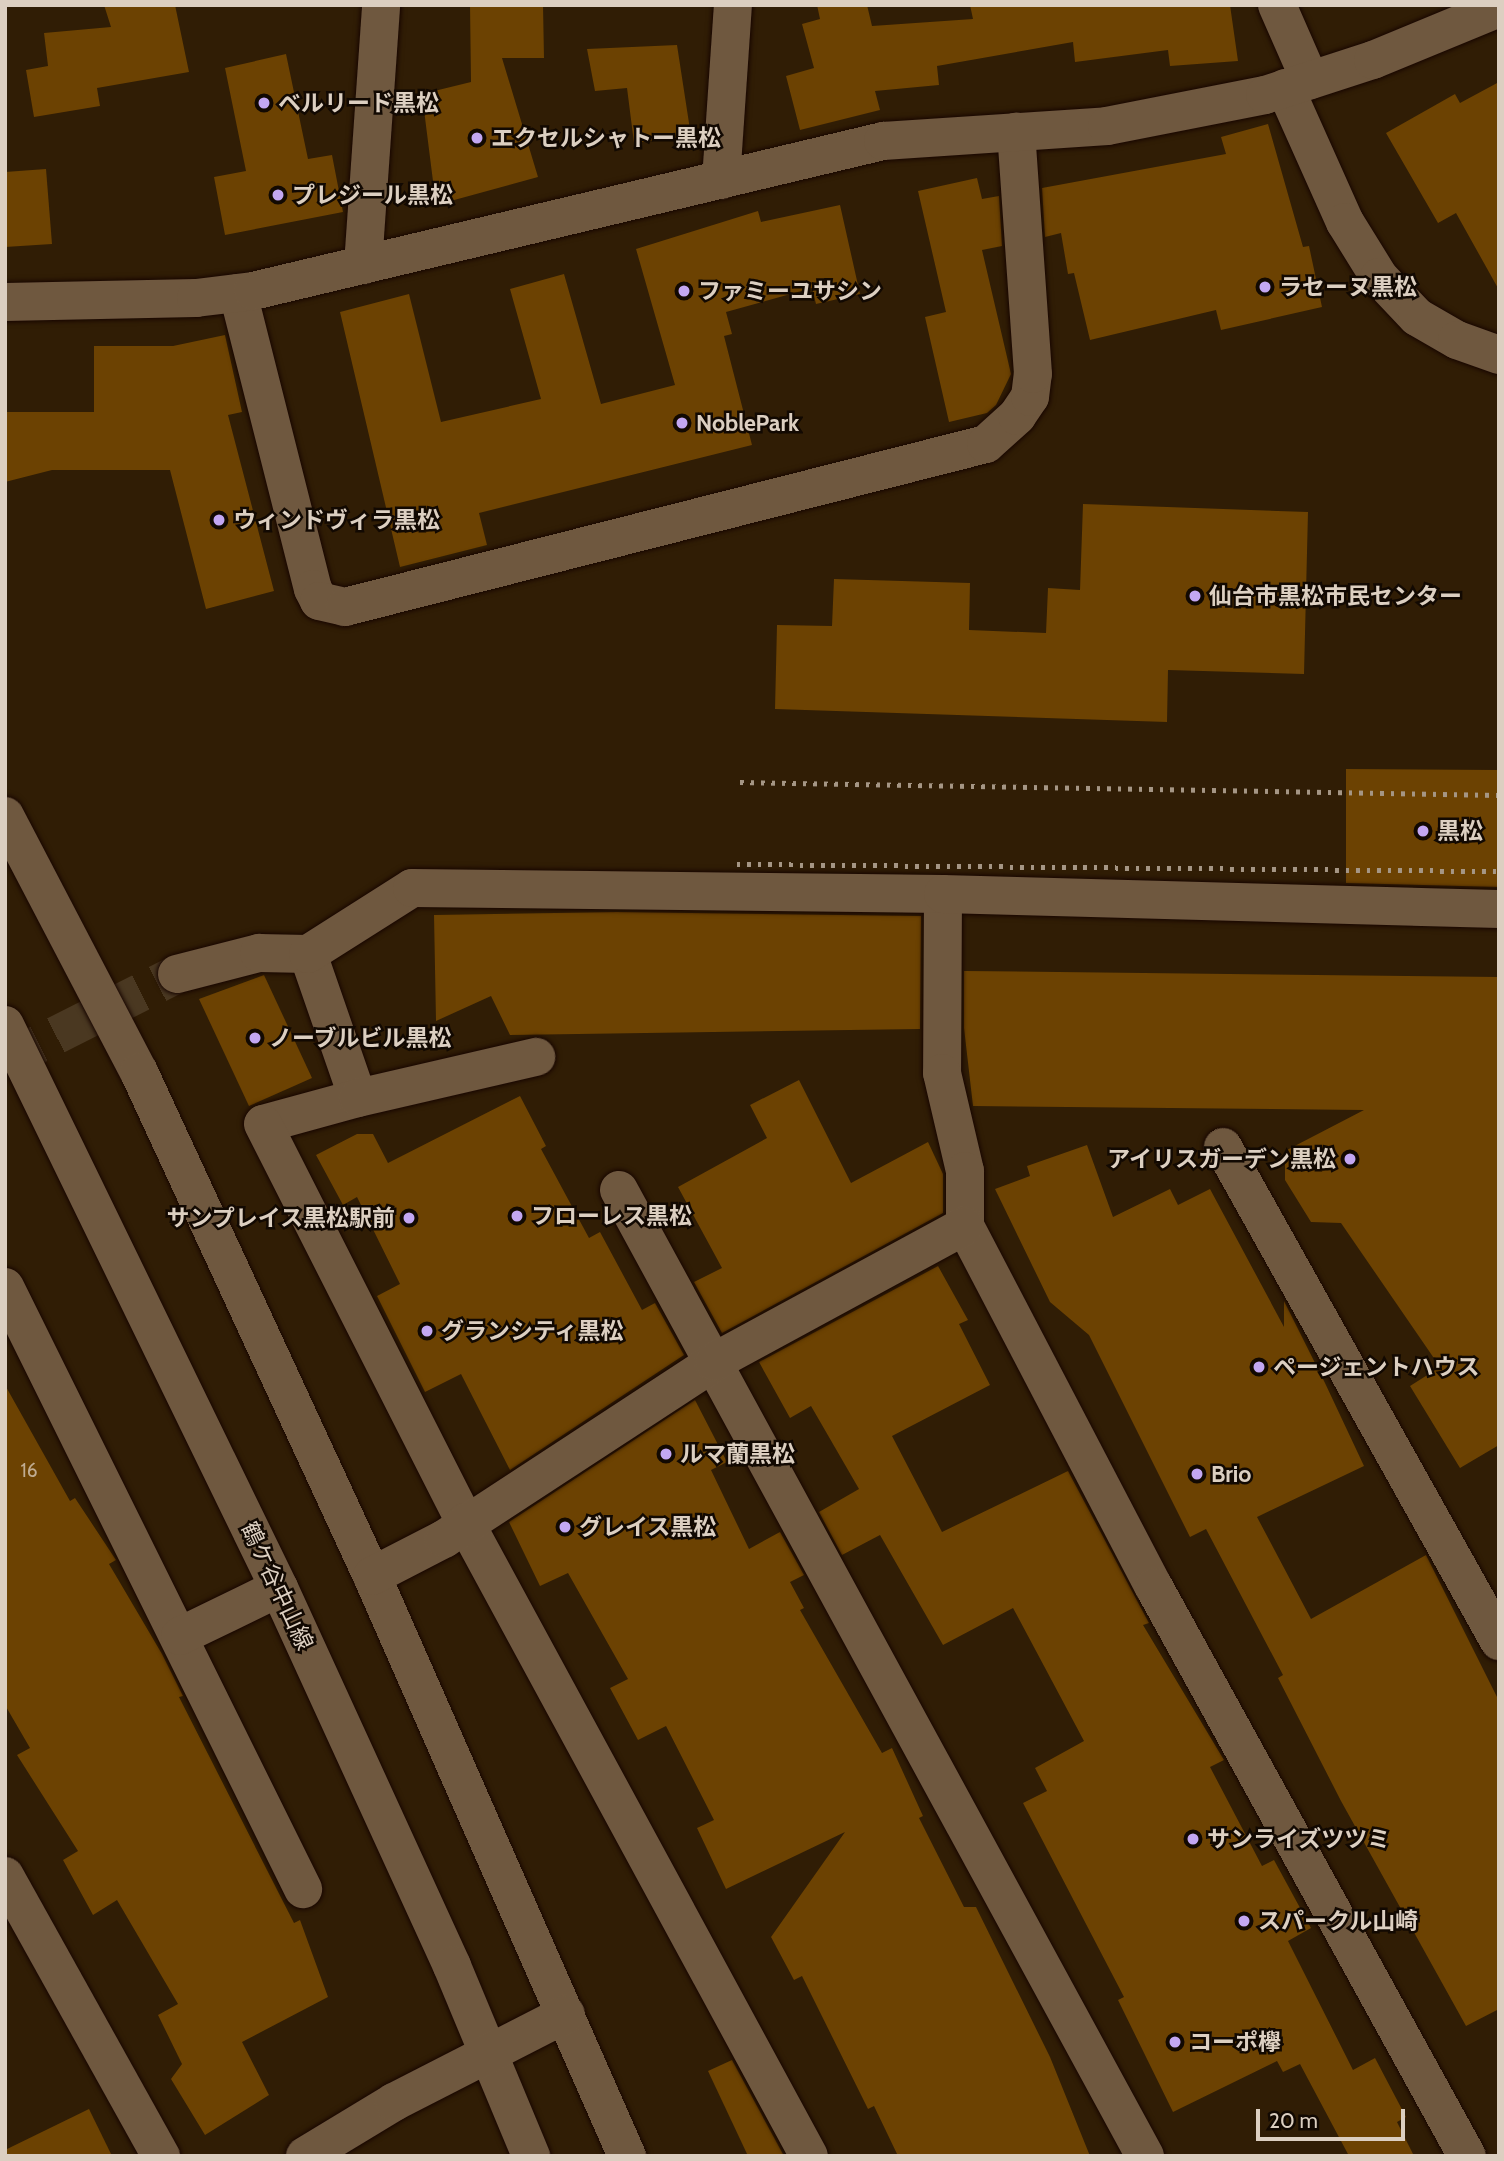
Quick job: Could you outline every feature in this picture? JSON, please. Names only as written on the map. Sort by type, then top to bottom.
[{"type":"street","points":[[363,265],[381,5]]},
{"type":"street","points":[[721,180],[733,5]]},
{"type":"street","points":[[1277,5],[1298,84],[1345,222],[1379,277],[1417,317],[1457,340],[1499,355]]},
{"type":"street","points":[[5,302],[238,293],[883,141],[1107,126],[1298,84],[1373,60],[1499,8]]},
{"type":"street","points":[[238,293],[313,589],[319,601],[329,607],[345,607],[985,444],[1017,416],[1030,397],[1033,374],[1016,132]]},
{"type":"street","points":[[5,816],[139,1072],[372,1576],[626,2156]]},
{"type":"street","points":[[177,974],[259,953],[308,954],[412,888],[943,894],[1499,909]]},
{"type":"street","points":[[943,894],[942,1073],[965,1171],[965,1226],[1154,1587],[1467,2156]]},
{"type":"street","points":[[308,954],[358,1098]]},
{"type":"street","name":"鶴ケ谷中山線","points":[[5,1025],[279,1588],[488,2053],[531,2156]]},
{"type":"street","points":[[536,1057],[358,1098],[263,1124],[465,1522],[809,2156]]},
{"type":"street","points":[[1223,1147],[1499,1641]]},
{"type":"street","points":[[619,1190],[1145,2156]]},
{"type":"street","points":[[372,1576],[426,1549],[714,1362],[965,1226]]},
{"type":"street","points":[[5,1287],[303,1889]]},
{"type":"street","points":[[180,1636],[279,1588]]},
{"type":"street","points":[[5,1876],[161,2156]]},
{"type":"street","points":[[305,2156],[488,2053],[566,2014]]},
{"type":"building","points":[[104,5],[175,5],[189,72],[97,88],[100,106],[34,117],[26,70],[48,66],[44,33],[111,27]]},
{"type":"building","name":"エクセルシャトー黒松","points":[[470,5],[543,5],[544,58],[502,58],[538,177],[436,205],[422,94],[471,82]]},
{"type":"building","points":[[817,5],[867,5],[872,26],[973,19],[970,5],[1230,5],[1238,61],[1170,66],[1168,50],[1075,62],[1073,42],[937,66],[939,85],[875,91],[880,110],[800,130],[786,76],[814,68],[802,24],[820,19]]},
{"type":"building","points":[[677,45],[691,136],[634,143],[627,88],[595,91],[587,49]]},
{"type":"building","points":[[286,54],[308,159],[332,155],[343,212],[225,235],[214,177],[246,171],[225,68]]},
{"type":"building","points":[[1499,82],[1499,290],[1456,213],[1438,223],[1386,133],[1455,94],[1460,103]]},
{"type":"building","points":[[1268,124],[1303,247],[1309,246],[1322,307],[1221,330],[1216,310],[1090,340],[1074,273],[1068,274],[1061,233],[1045,237],[1042,188],[1226,154],[1221,137]]},
{"type":"building","points":[[46,169],[52,244],[5,247],[5,172]]},
{"type":"building","points":[[977,178],[982,199],[999,196],[1002,246],[982,250],[1011,374],[996,405],[987,413],[949,422],[925,317],[946,312],[918,191]]},
{"type":"building","points":[[840,205],[860,294],[816,304],[812,288],[726,312],[732,334],[724,336],[752,445],[479,513],[487,545],[400,567],[340,312],[409,294],[441,422],[541,399],[510,289],[564,274],[601,404],[675,385],[636,249],[758,211],[761,222]]},
{"type":"building","points":[[225,335],[242,412],[228,415],[274,591],[206,609],[170,470],[52,470],[5,482],[5,412],[94,412],[94,346],[173,346]]},
{"type":"building","points":[[1083,504],[1308,512],[1304,674],[1168,670],[1167,722],[775,709],[777,625],[832,626],[834,579],[970,583],[969,630],[1046,633],[1048,588],[1080,590]]},
{"type":"building","name":"黒松","points":[[1346,769],[1499,770],[1499,887],[1346,883]]},
{"type":"building","points":[[617,912],[921,916],[920,1029],[510,1035],[491,996],[436,1021],[434,915]]},
{"type":"building","points":[[964,971],[1499,977],[1499,1445],[1460,1468],[1410,1386],[1440,1367],[1341,1223],[1311,1222],[1285,1180],[1285,1151],[1364,1110],[973,1106],[964,1028]]},
{"type":"building","name":"ノーブルビル黒松","points":[[264,975],[312,1078],[249,1106],[199,999]]},
{"type":"building","points":[[799,1080],[851,1183],[928,1142],[943,1174],[943,1213],[722,1333],[694,1282],[722,1268],[678,1187],[767,1138],[750,1105]]},
{"type":"building","points":[[520,1096],[546,1146],[541,1149],[589,1238],[600,1232],[642,1310],[655,1303],[684,1355],[510,1470],[461,1374],[425,1392],[377,1296],[400,1284],[357,1197],[343,1205],[316,1155],[357,1134],[373,1134],[388,1163]]},
{"type":"building","points":[[1087,1145],[1113,1217],[1170,1189],[1178,1205],[1210,1189],[1284,1327],[1284,1301],[1325,1383],[1364,1466],[1257,1517],[1311,1619],[1426,1555],[1499,1701],[1499,2009],[1466,2026],[1341,1801],[1278,1678],[1283,1675],[1206,1529],[1190,1537],[1089,1335],[1050,1302],[995,1189],[1030,1176],[1027,1166]]},
{"type":"building","points":[[938,1266],[968,1320],[959,1324],[990,1385],[892,1436],[942,1532],[1068,1471],[1149,1623],[1143,1625],[1224,1760],[1210,1767],[1262,1866],[1274,1860],[1311,1928],[1288,1941],[1353,2070],[1375,2058],[1406,2117],[1397,2122],[1414,2156],[1349,2156],[1300,2064],[1283,2072],[1277,2061],[1173,2112],[1118,2000],[1124,1997],[1023,1803],[1047,1791],[1035,1768],[1084,1741],[1013,1608],[943,1645],[880,1535],[842,1555],[819,1512],[859,1489],[811,1406],[790,1418],[759,1362]]},
{"type":"building","points":[[5,1385],[70,1501],[75,1498],[116,1560],[109,1564],[162,1654],[183,1696],[179,1697],[294,1923],[300,1920],[328,1997],[242,2042],[269,2095],[205,2135],[171,2079],[182,2064],[158,2015],[178,2004],[117,1900],[93,1915],[63,1860],[78,1851],[17,1755],[30,1748],[5,1705]]},
{"type":"building","points":[[695,1400],[727,1462],[711,1470],[749,1549],[780,1532],[804,1575],[790,1582],[804,1608],[800,1610],[882,1753],[892,1748],[923,1816],[919,1818],[964,1907],[976,1907],[1050,2057],[1090,2156],[898,2156],[874,2106],[868,2109],[802,1976],[794,1980],[771,1937],[845,1832],[726,1889],[697,1828],[714,1820],[666,1726],[638,1740],[610,1688],[628,1679],[568,1573],[540,1586],[509,1522]]},
{"type":"building","points":[[732,2060],[784,2156],[748,2156],[708,2071]]},
{"type":"building","points":[[89,2109],[112,2156],[5,2156],[5,2150]]},
{"type":"tunnel","points":[[5,1061],[177,974]]},
{"type":"railway","points":[[740,782],[1499,795]]},
{"type":"railway","points":[[737,864],[1499,871]]},
{"type":"place","name":"ベルリード黒松","points":[[264,103]]},
{"type":"place","name":"エクセルシャトー黒松","points":[[477,138]]},
{"type":"place","name":"プレジール黒松","points":[[278,195]]},
{"type":"place","name":"ラセーヌ黒松","points":[[1265,287]]},
{"type":"place","name":"ファミーユサシン","points":[[684,291]]},
{"type":"place","name":"NoblePark","points":[[682,423]]},
{"type":"place","name":"ウィンドヴィラ黒松","points":[[219,520]]},
{"type":"place","name":"仙台市黒松市民センター","points":[[1195,596]]},
{"type":"place","name":"黒松","points":[[1423,831]]},
{"type":"place","name":"ノーブルビル黒松","points":[[255,1038]]},
{"type":"place","name":"アイリスガーデン黒松","points":[[1350,1159]]},
{"type":"place","name":"フローレス黒松","points":[[517,1216]]},
{"type":"place","name":"サンプレイス黒松駅前","points":[[409,1218]]},
{"type":"place","name":"グランシティ黒松","points":[[427,1331]]},
{"type":"place","name":"ページェントハウス","points":[[1259,1367]]},
{"type":"place","name":"ルマ蘭黒松","points":[[666,1454]]},
{"type":"place","name":"Brio","points":[[1197,1474]]},
{"type":"place","name":"グレイス黒松","points":[[565,1527]]},
{"type":"place","name":"サンライズツツミ","points":[[1193,1839]]},
{"type":"place","name":"スパークル山崎","points":[[1244,1921]]},
{"type":"place","name":"コーポ欅","points":[[1175,2042]]}]
